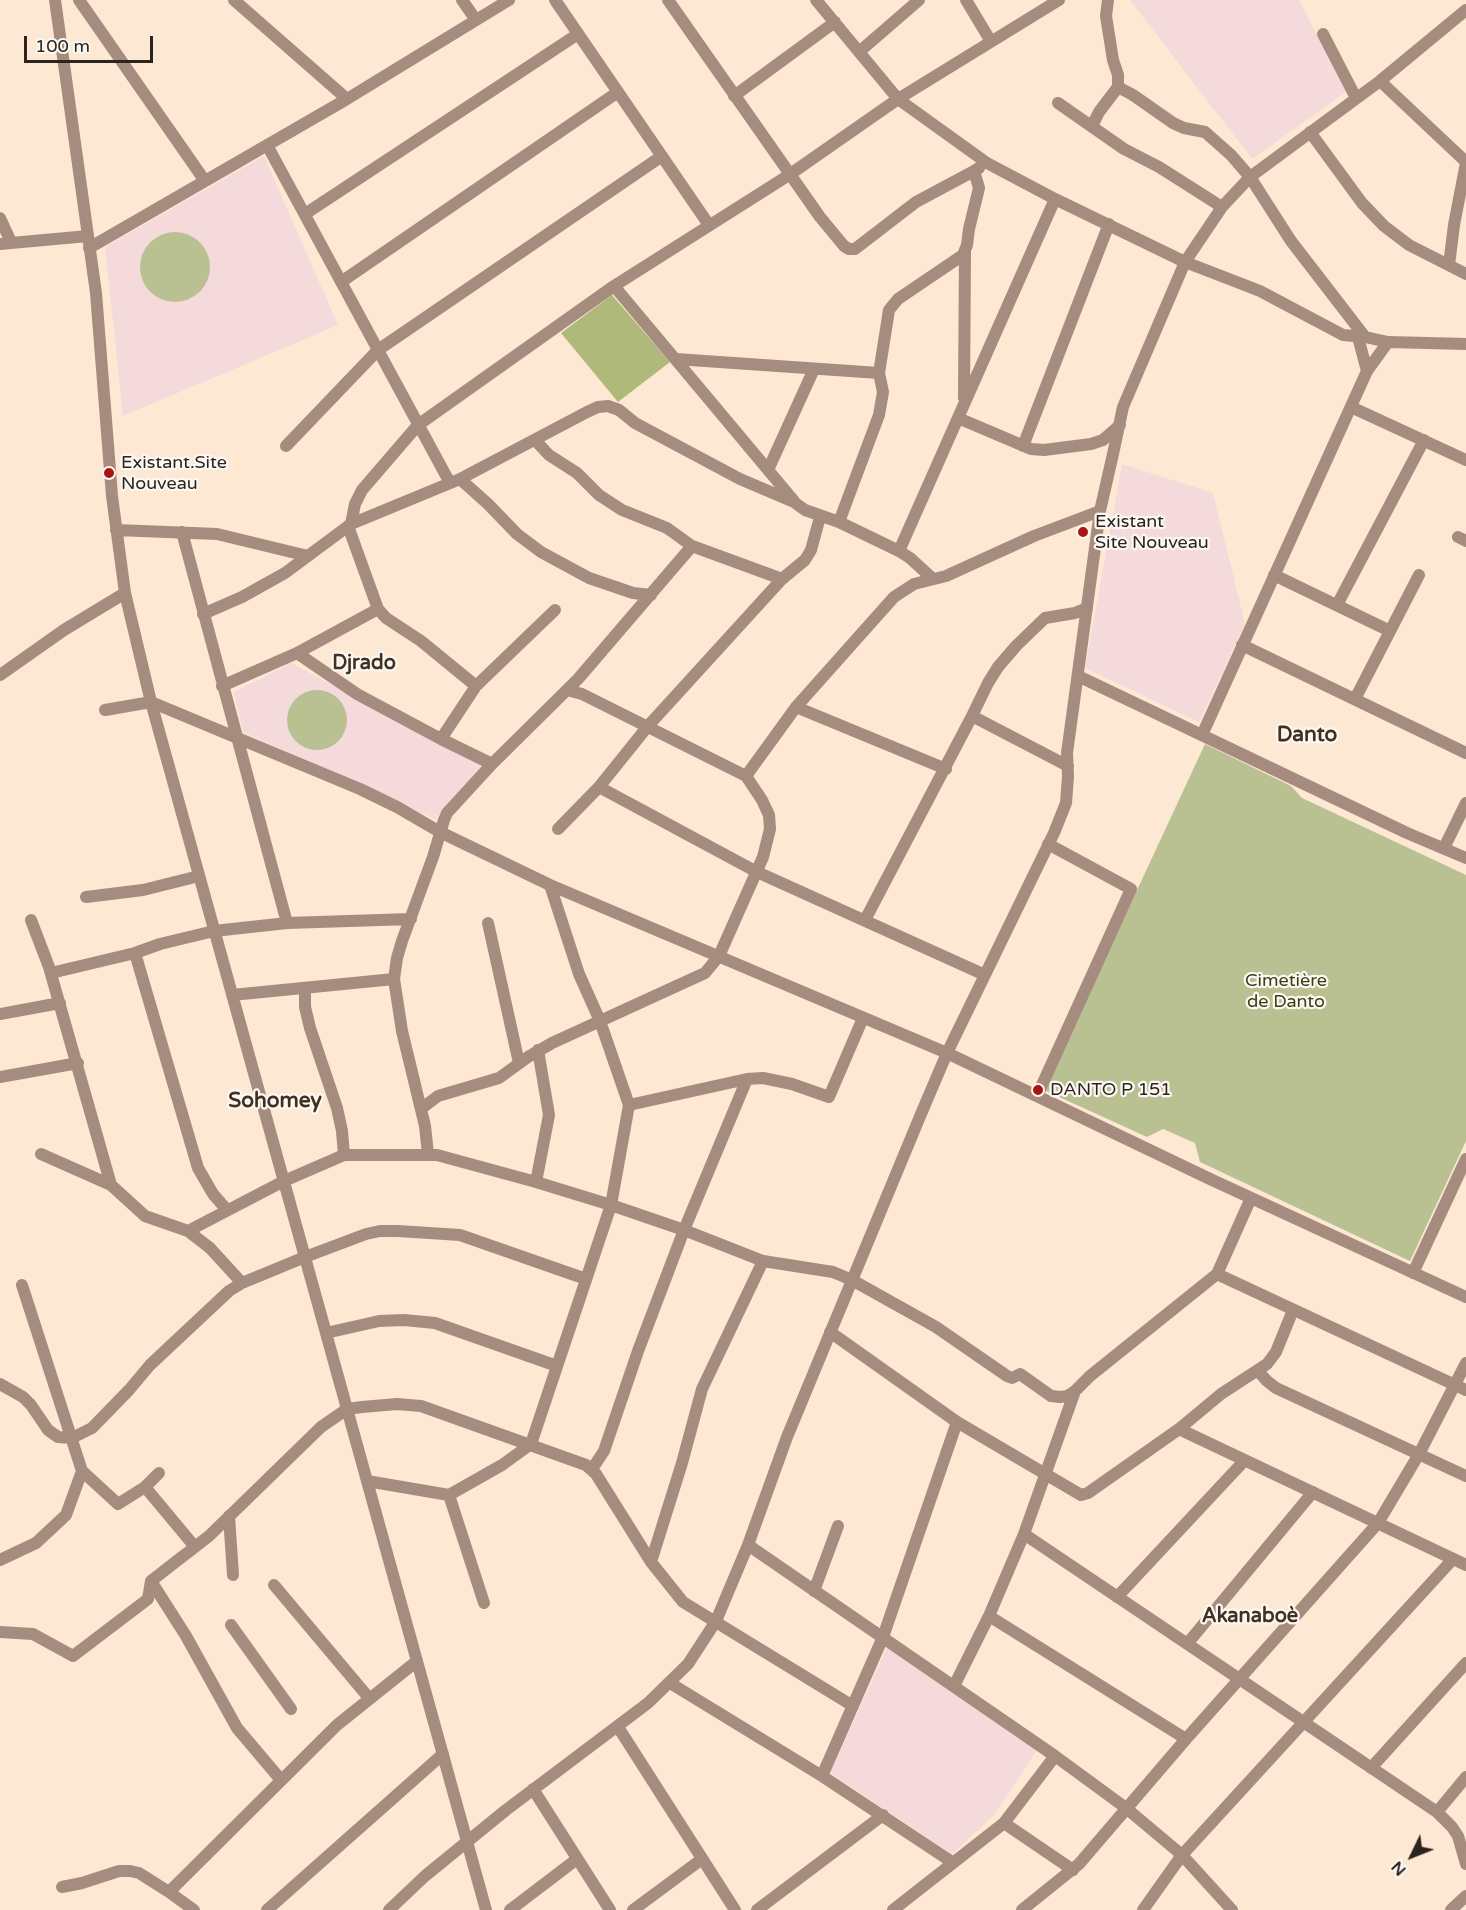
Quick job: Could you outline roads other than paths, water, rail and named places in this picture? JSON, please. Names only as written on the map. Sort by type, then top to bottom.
[{"type":"street","points":[[55,0],[102,343],[116,530],[125,593],[151,702],[486,1910]]},
{"type":"street","points":[[79,0],[205,181]]},
{"type":"street","points":[[234,0],[347,99]]},
{"type":"street","points":[[462,0],[476,20]]},
{"type":"street","points":[[0,218],[6,243],[88,242],[205,181],[347,99],[509,0]]},
{"type":"street","points":[[555,0],[708,225]]},
{"type":"street","points":[[668,0],[789,175],[844,246],[849,249],[855,249],[916,202],[987,163]]},
{"type":"street","points":[[816,0],[898,99],[987,163],[1055,199],[1185,262],[1260,291],[1343,335],[1388,342],[1460,343],[1466,336]]},
{"type":"street","points":[[966,0],[990,40]]},
{"type":"street","points":[[476,686],[421,641],[386,618],[378,609],[349,525],[362,490],[418,425],[614,286],[789,175],[898,99],[990,40],[1059,0]]},
{"type":"street","points":[[1092,126],[1099,112],[1118,87],[1118,75],[1113,60],[1107,16],[1108,0]]},
{"type":"street","points":[[859,52],[915,2]]},
{"type":"street","points":[[389,1910],[467,1841],[618,1727],[670,1683],[688,1664],[716,1621],[748,1545],[787,1437],[947,1053],[1066,803],[1067,753],[1087,609],[1101,511],[1120,424],[1124,407],[1185,262],[1222,207],[1250,177],[1380,81],[1466,10]]},
{"type":"street","points":[[734,96],[835,22]]},
{"type":"street","points":[[304,214],[578,34]]},
{"type":"street","points":[[1323,34],[1356,98]]},
{"type":"street","points":[[1380,81],[1466,163],[1449,265]]},
{"type":"street","points":[[1118,87],[1173,123],[1184,128],[1205,132],[1231,155],[1250,177],[1291,241],[1362,337],[1367,371]]},
{"type":"street","points":[[341,282],[618,92]]},
{"type":"street","points":[[1058,103],[1124,149],[1159,167],[1222,207]]},
{"type":"street","points":[[1310,132],[1362,203],[1384,226],[1408,245],[1466,274]]},
{"type":"street","points":[[267,145],[418,425],[455,481],[488,504],[517,534],[541,552],[589,578],[633,593],[651,595]]},
{"type":"street","points":[[286,446],[378,350],[662,156]]},
{"type":"street","points":[[963,405],[965,250],[979,188],[974,171]]},
{"type":"street","points":[[899,551],[1055,199]]},
{"type":"street","points":[[1023,446],[1109,224]]},
{"type":"street","points":[[839,522],[879,415],[883,392],[879,373],[889,310],[898,299],[963,255],[965,250]]},
{"type":"street","points":[[614,286],[794,502]]},
{"type":"street","points":[[1202,735],[1367,371],[1388,342]]},
{"type":"street","points":[[676,359],[879,373]]},
{"type":"street","points":[[768,470],[814,369]]},
{"type":"street","points":[[203,614],[265,585],[349,525],[455,481],[598,407],[608,406],[619,410],[635,423],[740,479],[899,551],[933,579]]},
{"type":"street","points":[[1351,406],[1466,460]]},
{"type":"street","points":[[958,418],[1023,446],[1044,450],[1091,444],[1103,440],[1120,424]]},
{"type":"street","points":[[535,440],[549,455],[577,473],[600,495],[622,510],[667,528],[692,546],[782,579]]},
{"type":"street","points":[[1337,605],[1424,440]]},
{"type":"street","points":[[746,776],[796,707],[894,597],[914,584],[946,576],[1034,536],[1101,511]]},
{"type":"street","points":[[558,829],[599,787],[648,726],[782,579],[805,560],[811,550],[820,517]]},
{"type":"street","points":[[116,530],[217,534],[308,556]]},
{"type":"street","points":[[182,532],[287,923]]},
{"type":"street","points":[[428,1154],[422,1108],[402,1031],[394,980],[397,958],[447,813],[492,764],[578,679],[692,546]]},
{"type":"street","points":[[1274,575],[1390,631]]},
{"type":"street","points":[[1355,699],[1419,575]]},
{"type":"street","points":[[0,675],[63,630],[125,593]]},
{"type":"street","points":[[633,593],[640,608]]},
{"type":"street","points":[[222,686],[297,653],[378,609]]},
{"type":"street","points":[[866,920],[998,667],[1045,618],[1087,609]]},
{"type":"street","points":[[441,739],[476,686],[555,610]]},
{"type":"street","points":[[1242,645],[1466,753]]},
{"type":"street","points":[[297,653],[357,694],[492,764]]},
{"type":"street","points":[[1078,676],[1407,833],[1466,858]]},
{"type":"street","points":[[578,679],[582,694]]},
{"type":"street","points":[[422,1108],[438,1096],[489,1083],[538,1050],[705,974],[719,956],[757,872],[769,837],[769,815],[746,776],[582,694],[567,690]]},
{"type":"street","points":[[105,710],[151,702],[360,789],[440,832],[550,885],[947,1053],[1251,1198],[1466,1297]]},
{"type":"street","points":[[796,707],[946,769]]},
{"type":"street","points":[[972,716],[1068,766]]},
{"type":"street","points":[[599,787],[757,872],[985,975]]},
{"type":"street","points":[[1444,848],[1466,803]]},
{"type":"street","points":[[1037,1096],[1131,889],[1048,844]]},
{"type":"street","points":[[86,897],[143,890],[199,876]]},
{"type":"street","points":[[367,1481],[449,1495],[502,1465],[531,1444],[611,1205],[629,1105],[600,1021],[579,974],[550,885]]},
{"type":"street","points":[[51,973],[214,931],[287,923],[411,919]]},
{"type":"street","points":[[31,920],[51,973],[111,1185]]},
{"type":"street","points":[[488,923],[519,1063]]},
{"type":"street","points":[[135,953],[198,1168],[213,1194],[227,1210]]},
{"type":"street","points":[[232,995],[394,980]]},
{"type":"street","points":[[305,988],[308,1018],[337,1108],[344,1155]]},
{"type":"street","points":[[0,1014],[60,1003]]},
{"type":"street","points":[[629,1105],[747,1079],[776,1080],[829,1097],[863,1018]]},
{"type":"street","points":[[536,1182],[549,1115],[538,1050]]},
{"type":"street","points":[[0,1077],[78,1063]]},
{"type":"street","points":[[592,1469],[604,1451],[628,1378],[684,1230],[747,1079]]},
{"type":"street","points":[[416,1088],[438,1096]]},
{"type":"street","points":[[41,1154],[111,1185],[145,1216],[188,1231],[210,1248],[242,1283]]},
{"type":"street","points":[[188,1231],[284,1181],[344,1155],[428,1154],[536,1182],[611,1205],[763,1261],[833,1272],[852,1280],[936,1327],[1006,1376],[1012,1378],[1020,1374],[1051,1396],[1060,1397],[1068,1396],[1075,1391],[1090,1376],[1217,1274],[1251,1198]]},
{"type":"street","points":[[1413,1273],[1466,1159]]},
{"type":"street","points":[[0,1384],[23,1397],[53,1434],[58,1437],[72,1438],[92,1428],[172,1344],[229,1291],[242,1283],[366,1234],[398,1231],[460,1235],[586,1279]]},
{"type":"street","points":[[651,1562],[702,1389],[763,1261]]},
{"type":"street","points":[[1217,1274],[1461,1388]]},
{"type":"street","points":[[22,1285],[82,1471],[118,1504],[145,1487],[159,1473]]},
{"type":"street","points":[[830,1332],[957,1422],[1078,1494],[1086,1494],[1179,1429],[1221,1394],[1258,1371],[1273,1358],[1293,1310]]},
{"type":"street","points":[[326,1333],[379,1320],[435,1323],[558,1366]]},
{"type":"street","points":[[1022,1910],[1073,1870],[1378,1523],[1461,1388],[1466,1363]]},
{"type":"street","points":[[1258,1371],[1276,1388],[1466,1476]]},
{"type":"street","points":[[954,1686],[989,1616],[1024,1534],[1075,1391]]},
{"type":"street","points":[[0,1632],[33,1635],[73,1656],[148,1599],[151,1581],[195,1547],[229,1516],[321,1426],[347,1409],[386,1404],[421,1406],[531,1444],[592,1469],[651,1562],[683,1602],[853,1706]]},
{"type":"street","points":[[822,1776],[882,1637],[957,1422]]},
{"type":"street","points":[[1179,1429],[1466,1564]]},
{"type":"street","points":[[1117,1597],[1245,1460]]},
{"type":"street","points":[[0,1560],[36,1543],[66,1515],[82,1471]]},
{"type":"street","points":[[145,1487],[195,1547]]},
{"type":"street","points":[[1187,1644],[1313,1492]]},
{"type":"street","points":[[449,1495],[484,1604]]},
{"type":"street","points":[[229,1516],[233,1575]]},
{"type":"street","points":[[814,1591],[838,1526]]},
{"type":"street","points":[[1024,1534],[1437,1812],[1458,1836],[1466,1864]]},
{"type":"street","points":[[748,1545],[1055,1756],[1126,1808],[1182,1855],[1232,1910]]},
{"type":"street","points":[[1143,1910],[1182,1855],[1454,1559]]},
{"type":"street","points":[[151,1581],[186,1636],[237,1728],[280,1780]]},
{"type":"street","points":[[274,1585],[369,1698]]},
{"type":"street","points":[[989,1616],[1186,1739]]},
{"type":"street","points":[[231,1626],[291,1709]]},
{"type":"street","points":[[169,1892],[337,1725],[417,1661]]},
{"type":"street","points":[[1371,1768],[1466,1663]]},
{"type":"street","points":[[670,1683],[822,1776],[952,1862]]},
{"type":"street","points":[[618,1727],[735,1910]]},
{"type":"street","points":[[267,1910],[443,1754]]},
{"type":"street","points":[[893,1910],[1004,1823],[1055,1756]]},
{"type":"street","points":[[1437,1812],[1466,1777]]},
{"type":"street","points":[[534,1789],[610,1910]]},
{"type":"street","points":[[757,1910],[883,1815]]},
{"type":"street","points":[[1004,1823],[1073,1870]]},
{"type":"street","points":[[510,1910],[577,1859]]},
{"type":"street","points":[[633,1910],[702,1859]]},
{"type":"street","points":[[62,1887],[119,1871],[130,1871],[169,1892],[194,1910]]},
{"type":"street","points":[[1451,1910],[1466,1896]]},
{"type":"place","name":"Existant.Site Nouveau","points":[[109,473]]},
{"type":"place","name":"Existant Site Nouveau","points":[[1083,532]]},
{"type":"place","name":"DANTO P 151","points":[[1038,1090]]},
{"type":"district","name":"Djrado","points":[[364,664]]},
{"type":"district","name":"Danto","points":[[1307,735]]},
{"type":"district","name":"Sohomey","points":[[275,1101]]},
{"type":"district","name":"Akanaboè","points":[[1250,1617]]},
{"type":"park label","name":"Cimetière de Danto","points":[[1286,991]]}]
